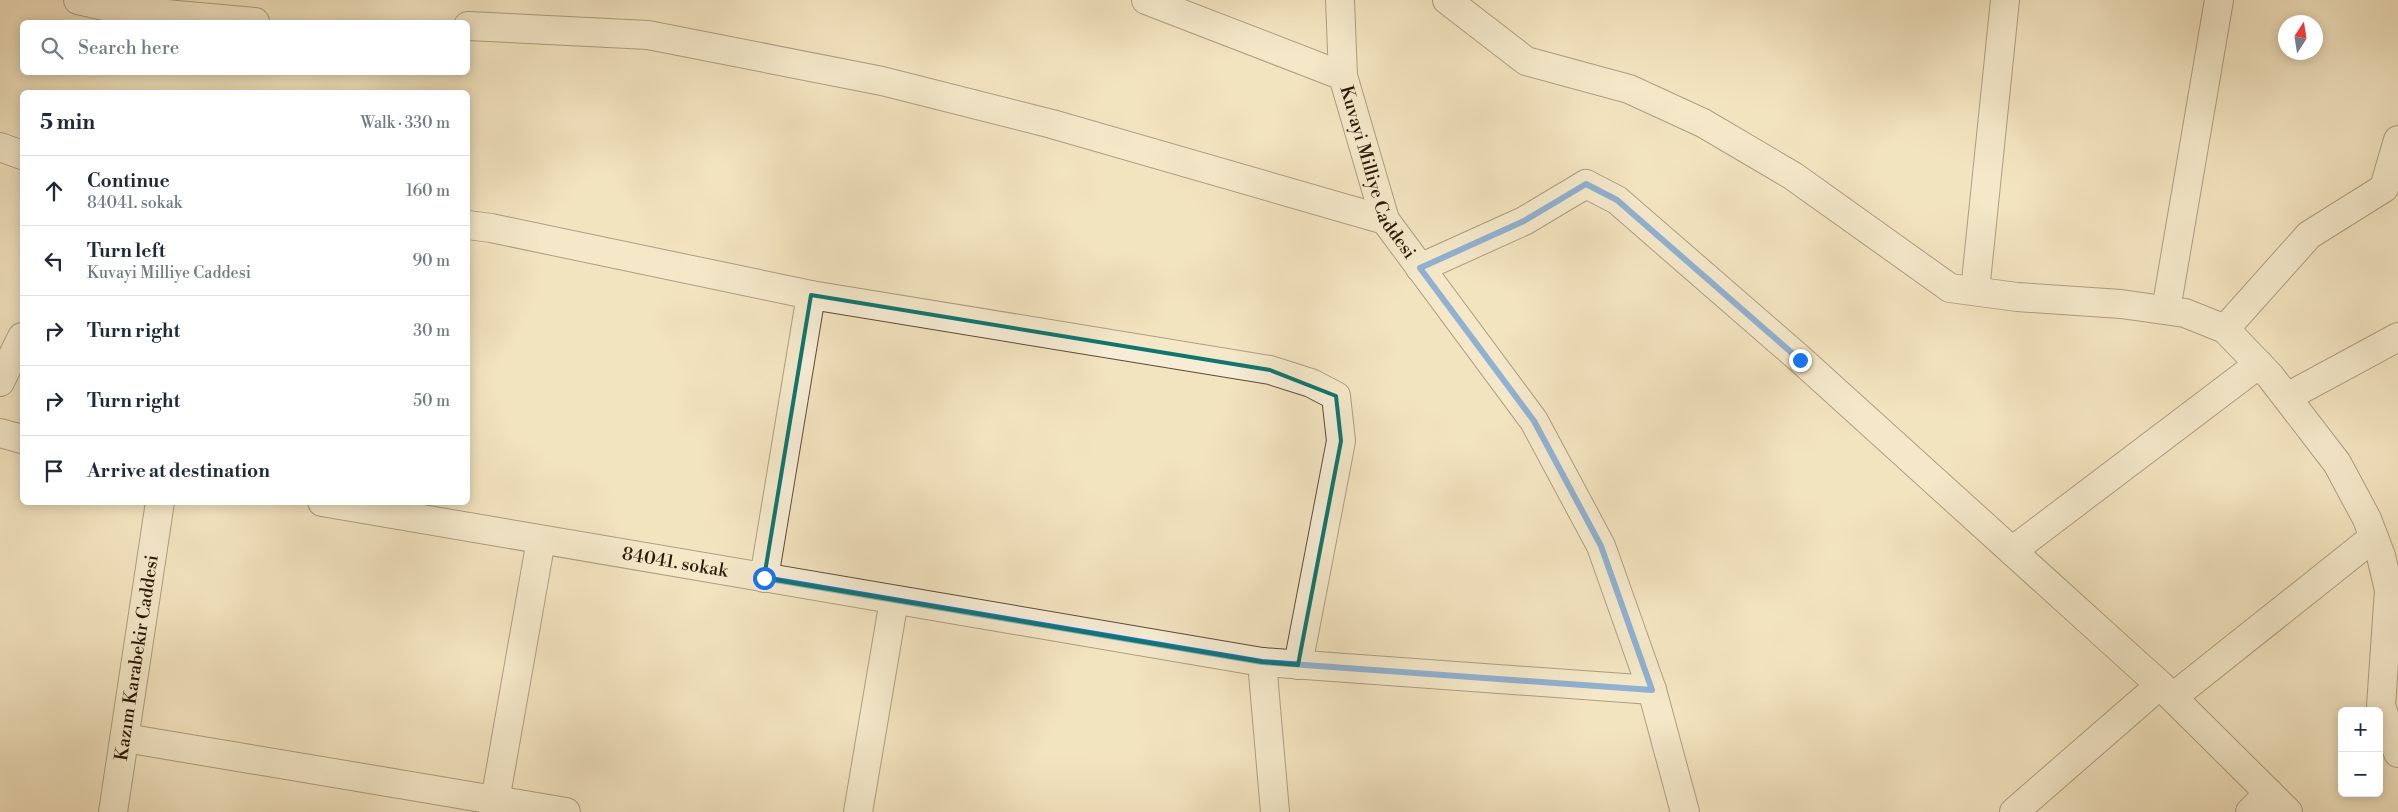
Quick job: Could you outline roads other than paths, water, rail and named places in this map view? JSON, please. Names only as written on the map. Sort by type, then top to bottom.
[{"type":"street","points":[[78,0],[122,10],[233,20]]},
{"type":"street","points":[[1146,0],[1343,76]]},
{"type":"street","name":"Kuvayi Milliye Caddesi","points":[[1340,0],[1343,76],[1385,220],[1534,421],[1601,546],[1652,690],[1685,812]]},
{"type":"street","points":[[1447,0],[1526,61],[1629,89],[1703,123],[1793,176],[1950,288],[2166,310],[2185,313],[2225,329],[2259,364],[2287,397],[2337,463],[2367,519],[2381,556],[2389,590],[2393,621],[2381,706],[2398,753]]},
{"type":"street","points":[[1975,291],[2004,0]]},
{"type":"street","points":[[2166,310],[2219,0]]},
{"type":"street","points":[[470,26],[648,35],[882,81],[1052,124],[1385,220]]},
{"type":"street","points":[[2225,329],[2308,235],[2384,188],[2398,140]]},
{"type":"street","points":[[0,147],[20,154]]},
{"type":"street","points":[[1420,268],[1524,221],[1586,184],[1617,200],[1800,360],[2166,691],[2279,803],[2250,812]]},
{"type":"street","points":[[470,225],[811,295],[1270,370],[1311,383],[1336,396],[1341,442],[1298,665]]},
{"type":"street","points":[[764,578],[811,295]]},
{"type":"street","points":[[2287,397],[2398,337]]},
{"type":"street","points":[[0,382],[20,341]]},
{"type":"street","points":[[2012,551],[2259,364]]},
{"type":"street","points":[[0,433],[20,439]]},
{"type":"street","name":"Kazım Karabekir Caddesi","points":[[113,812],[160,505]]},
{"type":"street","name":"84041. sokak","points":[[339,505],[1262,662],[1652,690]]},
{"type":"street","points":[[2014,812],[2166,691],[2374,538]]},
{"type":"street","points":[[494,806],[541,540]]},
{"type":"street","points":[[858,812],[894,600]]},
{"type":"street","points":[[1262,662],[1275,812]]},
{"type":"street","points":[[124,738],[494,806],[566,812]]}]
